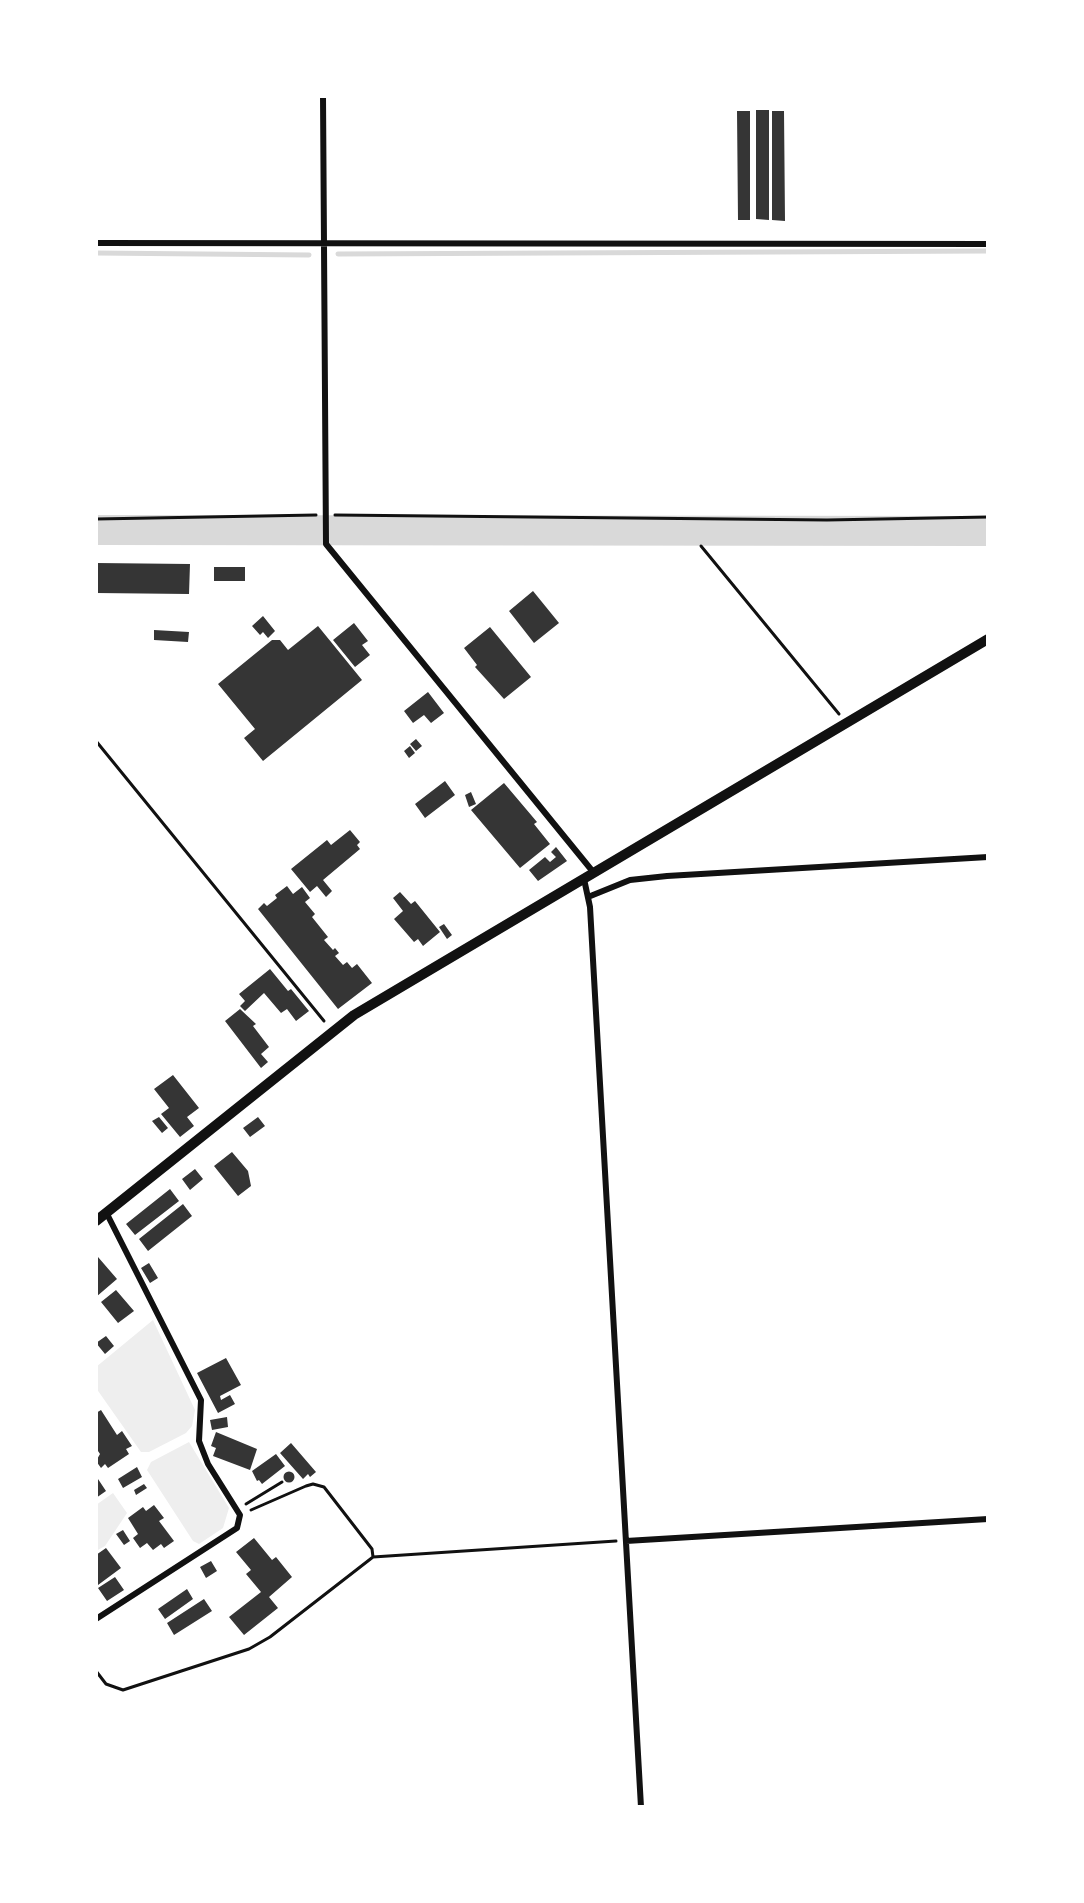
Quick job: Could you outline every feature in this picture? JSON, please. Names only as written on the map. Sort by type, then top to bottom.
[{"type":"street","points":[[323,96],[326,541],[589,876],[588,897],[641,1807]]},
{"type":"street","points":[[96,243],[988,244]]},
{"type":"street","points":[[96,1221],[354,1015],[988,639]]},
{"type":"street","points":[[588,897],[630,880],[667,876],[988,857]]},
{"type":"street","points":[[96,1619],[237,1528],[239,1512],[208,1464],[199,1442],[201,1400],[106,1212]]},
{"type":"street","points":[[626,1540],[988,1519]]},
{"type":"path","points":[[96,519],[326,515],[827,520],[988,517]]},
{"type":"path","points":[[701,546],[847,724]]},
{"type":"path","points":[[96,741],[333,1032]]},
{"type":"path","points":[[239,1512],[282,1482]]},
{"type":"path","points":[[239,1512],[306,1486],[313,1484],[324,1487],[372,1549],[373,1557]]},
{"type":"path","points":[[96,1671],[106,1684],[123,1690],[249,1649],[270,1637],[373,1557],[626,1540]]},
{"type":"shaded area","points":[[153,1320],[195,1410],[192,1426],[186,1433],[149,1452],[141,1452],[96,1388],[96,1367]]},
{"type":"shaded area","points":[[189,1442],[229,1508],[223,1528],[199,1544],[193,1541],[147,1470],[151,1462]]},
{"type":"shaded area","points":[[113,1493],[127,1513],[105,1546],[96,1551],[96,1505]]},
{"type":"building","points":[[756,110],[769,110],[769,220],[756,219]]},
{"type":"building","points":[[737,111],[750,111],[750,220],[738,220]]},
{"type":"building","points":[[772,111],[784,111],[785,221],[772,220]]},
{"type":"building","points":[[96,563],[190,564],[189,594],[96,593]]},
{"type":"building","points":[[214,567],[245,567],[245,581],[214,581]]},
{"type":"building","points":[[533,591],[559,623],[534,643],[509,611]]},
{"type":"building","points":[[263,616],[275,631],[268,638],[263,632],[260,635],[252,626]]},
{"type":"building","points":[[354,623],[368,641],[362,645],[370,655],[355,667],[333,640]]},
{"type":"building","points":[[318,626],[362,680],[263,761],[244,738],[255,729],[218,684],[272,640],[280,640],[288,650]]},
{"type":"building","points":[[490,627],[531,677],[504,699],[475,667],[477,665],[464,648]]},
{"type":"building","points":[[154,630],[189,632],[188,642],[154,640]]},
{"type":"building","points":[[428,692],[444,713],[431,723],[424,715],[413,723],[404,711]]},
{"type":"building","points":[[416,739],[422,746],[416,751],[410,744]]},
{"type":"building","points":[[410,746],[415,753],[409,758],[404,751]]},
{"type":"building","points":[[445,781],[455,795],[425,818],[415,804]]},
{"type":"building","points":[[504,783],[537,822],[534,824],[550,844],[520,868],[471,810]]},
{"type":"building","points":[[471,792],[476,804],[469,807],[465,795]]},
{"type":"building","points":[[350,830],[360,842],[357,845],[360,849],[323,880],[332,891],[326,897],[317,886],[310,892],[291,869],[327,840],[331,845]]},
{"type":"building","points":[[556,847],[567,861],[538,881],[529,870],[545,857],[550,862],[556,857],[551,852]]},
{"type":"building","points":[[287,886],[293,894],[302,887],[310,898],[305,902],[315,914],[312,917],[328,937],[324,940],[339,953],[335,956],[343,965],[347,962],[352,968],[357,964],[372,983],[338,1009],[258,909],[264,903],[267,906],[277,898],[275,895]]},
{"type":"building","points":[[400,892],[411,904],[415,901],[440,932],[423,946],[418,939],[414,942],[394,919],[403,911],[393,898]]},
{"type":"building","points":[[444,924],[452,935],[447,939],[439,927]]},
{"type":"building","points":[[270,969],[309,1011],[296,1021],[287,1009],[281,1013],[264,993],[245,1011],[240,1006],[245,1001],[239,994]]},
{"type":"building","points":[[240,1009],[256,1024],[253,1026],[269,1047],[261,1054],[268,1062],[261,1068],[225,1021]]},
{"type":"building","points":[[173,1075],[199,1108],[187,1117],[194,1126],[180,1137],[161,1114],[169,1108],[154,1089]]},
{"type":"building","points":[[159,1117],[168,1128],[162,1133],[152,1121]]},
{"type":"building","points":[[258,1117],[265,1126],[250,1137],[243,1128]]},
{"type":"building","points":[[232,1152],[248,1171],[251,1186],[238,1196],[214,1166]]},
{"type":"building","points":[[195,1169],[203,1179],[190,1190],[182,1179]]},
{"type":"building","points":[[170,1189],[179,1201],[135,1235],[126,1224]]},
{"type":"building","points":[[183,1204],[192,1216],[148,1251],[139,1239]]},
{"type":"building","points":[[98,1257],[117,1279],[96,1297],[96,1259]]},
{"type":"building","points":[[149,1263],[158,1278],[150,1283],[141,1268]]},
{"type":"building","points":[[116,1290],[134,1311],[118,1323],[101,1302]]},
{"type":"building","points":[[106,1336],[114,1346],[105,1354],[96,1343]]},
{"type":"building","points":[[226,1358],[241,1385],[220,1396],[221,1400],[230,1395],[235,1404],[218,1413],[197,1373]]},
{"type":"building","points":[[101,1410],[117,1435],[122,1431],[132,1446],[126,1449],[129,1454],[108,1468],[105,1464],[101,1468],[96,1461],[100,1454],[96,1448],[96,1413]]},
{"type":"building","points":[[227,1417],[228,1427],[212,1430],[210,1420]]},
{"type":"building","points":[[216,1432],[257,1449],[250,1470],[213,1456],[216,1448],[211,1446]]},
{"type":"building","points":[[291,1443],[316,1472],[310,1477],[308,1474],[303,1479],[280,1453]]},
{"type":"building","points":[[276,1454],[285,1466],[262,1484],[259,1480],[257,1481],[252,1471]]},
{"type":"building","points":[[137,1467],[142,1477],[123,1488],[118,1479]]},
{"type":"building","points":[[289,1471],[295,1477],[289,1483],[283,1477]]},
{"type":"building","points":[[96,1476],[106,1491],[96,1498]]},
{"type":"building","points":[[144,1484],[147,1488],[136,1495],[134,1490]]},
{"type":"building","points":[[154,1505],[164,1518],[159,1521],[174,1541],[164,1548],[161,1544],[153,1550],[147,1543],[140,1548],[133,1538],[138,1534],[128,1518],[143,1507],[146,1511]]},
{"type":"building","points":[[123,1530],[130,1541],[124,1545],[116,1534]]},
{"type":"building","points":[[254,1538],[272,1560],[276,1557],[292,1577],[269,1597],[278,1608],[244,1635],[229,1617],[261,1592],[246,1574],[251,1570],[236,1552]]},
{"type":"building","points":[[106,1548],[121,1568],[98,1585],[96,1555]]},
{"type":"building","points":[[211,1561],[217,1571],[206,1578],[200,1567]]},
{"type":"building","points":[[115,1577],[124,1590],[107,1601],[98,1588]]},
{"type":"building","points":[[187,1589],[193,1599],[165,1619],[158,1609]]},
{"type":"building","points":[[204,1599],[212,1611],[174,1635],[167,1623]]},
{"type":"waterway","points":[[338,254],[988,251]]},
{"type":"waterway","points":[[96,253],[309,255]]},
{"type":"waterway","points":[[96,530],[988,531]]}]
